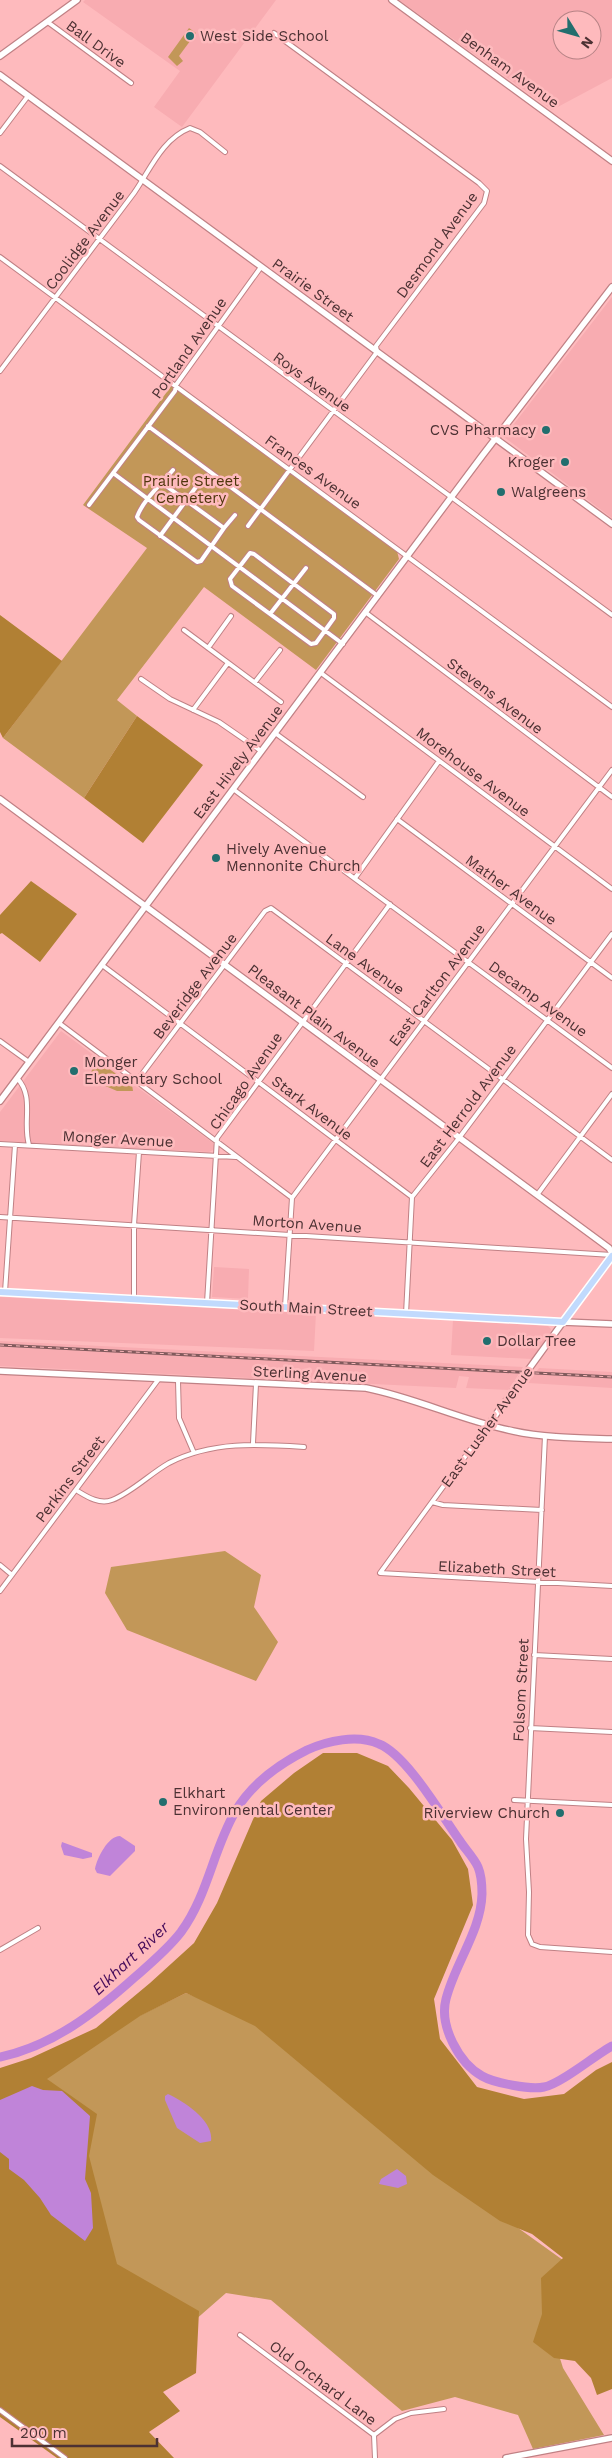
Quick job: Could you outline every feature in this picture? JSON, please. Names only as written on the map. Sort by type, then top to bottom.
[{"type":"main road","name":"East Lusher Avenue","points":[[563,1322],[612,1255]]},
{"type":"main road","name":"South Main Street","points":[[3,1292],[563,1322]]},
{"type":"street","points":[[0,56],[49,23],[77,0]]},
{"type":"street","name":"Benham Avenue","points":[[392,0],[612,161]]},
{"type":"street","name":"Ball Drive","points":[[49,23],[131,83]]},
{"type":"street","name":"Desmond Avenue","points":[[248,526],[377,352],[376,346],[484,203],[488,191],[274,33]]},
{"type":"street","name":"Prairie Street","points":[[0,75],[612,524]]},
{"type":"street","points":[[0,132],[28,96]]},
{"type":"street","name":"Coolidge Avenue","points":[[0,371],[99,239],[150,166],[177,133],[190,128],[200,132],[225,152]]},
{"type":"street","name":"Roys Avenue","points":[[0,166],[612,615]]},
{"type":"street","name":"Frances Avenue","points":[[0,257],[612,707]]},
{"type":"street","name":"Portland Avenue","points":[[89,505],[175,391],[176,385],[261,267]]},
{"type":"street","name":"East Hively Avenue","points":[[0,1101],[495,438],[612,287]]},
{"type":"street","points":[[148,426],[378,596]]},
{"type":"street","points":[[173,470],[137,517],[160,536],[197,562],[235,515]]},
{"type":"street","points":[[113,473],[343,644]]},
{"type":"street","points":[[162,483],[224,528]]},
{"type":"street","points":[[160,536],[196,487]]},
{"type":"street","points":[[254,554],[293,584],[334,614],[334,618],[316,643],[311,644],[232,586],[230,578],[247,555],[254,554]]},
{"type":"street","points":[[270,614],[306,568]]},
{"type":"street","name":"Stevens Avenue","points":[[365,612],[612,797]]},
{"type":"street","points":[[208,648],[232,616]]},
{"type":"street","points":[[184,630],[281,702]]},
{"type":"street","points":[[255,682],[280,650]]},
{"type":"street","points":[[193,710],[228,663]]},
{"type":"street","name":"Morehouse Avenue","points":[[321,673],[612,888]]},
{"type":"street","points":[[141,679],[170,699],[218,722],[261,751]]},
{"type":"street","points":[[275,732],[363,797]]},
{"type":"street","points":[[355,878],[439,761]]},
{"type":"street","name":"East Carlton Avenue","points":[[292,1198],[612,770]]},
{"type":"street","name":"Decamp Avenue","points":[[233,789],[612,1068]]},
{"type":"street","name":"Pleasant Plain Avenue","points":[[0,799],[609,1248],[612,1255]]},
{"type":"street","name":"Mather Avenue","points":[[397,819],[612,978]]},
{"type":"street","name":"Chicago Avenue","points":[[208,1303],[217,1138],[390,904]]},
{"type":"street","name":"Beveridge Avenue","points":[[136,1082],[265,911],[271,908],[275,910]]},
{"type":"street","name":"Lane Avenue","points":[[275,910],[346,964],[504,1078],[612,1160]]},
{"type":"street","name":"East Herrold Avenue","points":[[412,1197],[459,1138],[612,934]]},
{"type":"street","name":"Stark Avenue","points":[[102,965],[412,1197]]},
{"type":"street","points":[[59,1022],[292,1198],[285,1307]]},
{"type":"street","points":[[0,1041],[29,1062]]},
{"type":"street","points":[[17,1078],[25,1086],[28,1096],[27,1136],[29,1145]]},
{"type":"street","points":[[537,1195],[612,1094]]},
{"type":"street","name":"Monger Avenue","points":[[0,1144],[236,1157]]},
{"type":"street","points":[[3,1292],[11,1218],[15,1144]]},
{"type":"street","points":[[134,1299],[134,1225],[139,1152]]},
{"type":"street","points":[[406,1314],[412,1197]]},
{"type":"street","name":"Morton Avenue","points":[[0,1218],[212,1229],[612,1255]]},
{"type":"street","name":"South Main Street","points":[[563,1322],[612,1324]]},
{"type":"street","name":"East Lusher Avenue","points":[[380,1573],[563,1322]]},
{"type":"street","name":"Sterling Avenue","points":[[0,1372],[366,1388],[394,1394],[512,1431],[545,1436],[612,1439]]},
{"type":"street","name":"Perkins Street","points":[[0,1591],[158,1380]]},
{"type":"street","points":[[178,1381],[179,1418],[194,1453]]},
{"type":"street","points":[[253,1443],[256,1384]]},
{"type":"street","name":"Folsom Street","points":[[545,1436],[526,1839],[529,1892],[528,1935],[532,1944],[540,1947],[612,1952]]},
{"type":"street","points":[[76,1490],[90,1498],[111,1501],[170,1463],[194,1453],[227,1445],[253,1443],[304,1447]]},
{"type":"street","points":[[432,1502],[443,1505],[542,1510]]},
{"type":"street","points":[[0,1565],[12,1574]]},
{"type":"street","name":"Elizabeth Street","points":[[380,1573],[612,1586]]},
{"type":"street","points":[[534,1655],[612,1659]]},
{"type":"street","points":[[530,1728],[612,1732]]},
{"type":"street","points":[[514,1800],[612,1805]]},
{"type":"street","points":[[0,1950],[38,1928]]},
{"type":"street","name":"Old Orchard Lane","points":[[240,2335],[324,2399],[356,2419],[374,2435],[375,2458]]},
{"type":"street","points":[[374,2435],[395,2419],[411,2413],[444,2409]]},
{"type":"street","points":[[0,2410],[65,2458]]},
{"type":"street","points":[[506,2458],[612,2438]]},
{"type":"shaded area","name":"West Side School","points":[[85,0],[276,0],[182,127],[154,107],[180,71],[83,2]]},
{"type":"shaded area","points":[[399,0],[612,0],[612,78],[552,110]]},
{"type":"shaded area","points":[[612,297],[612,518],[504,437]]},
{"type":"shaded area","points":[[0,615],[62,661],[3,738],[0,732]]},
{"type":"shaded area","points":[[137,716],[203,765],[143,843],[84,798]]},
{"type":"shaded area","points":[[31,881],[77,914],[40,962],[2,933],[0,934],[0,915]]},
{"type":"shaded area","name":"Monger Elementary School","points":[[61,1031],[213,1143],[215,1149],[209,1152],[0,1141],[0,1112]]},
{"type":"shaded area","points":[[214,1267],[249,1269],[248,1299],[212,1297]]},
{"type":"shaded area","points":[[0,1297],[316,1313],[314,1351],[0,1338]]},
{"type":"shaded area","points":[[453,1320],[548,1326],[551,1329],[532,1359],[451,1355]]},
{"type":"shaded area","points":[[0,1341],[523,1367],[509,1390],[466,1388],[469,1377],[459,1376],[456,1388],[0,1366]]},
{"type":"shaded area","points":[[539,1368],[612,1372],[612,1388],[528,1383]]},
{"type":"shaded area","points":[[323,1753],[357,1753],[388,1766],[452,1840],[468,1869],[473,1905],[434,1999],[440,2039],[477,2087],[524,2099],[564,2094],[596,2070],[612,2062],[612,2389],[597,2395],[591,2378],[575,2361],[554,2358],[533,2342],[542,2314],[541,2278],[563,2258],[532,2234],[500,2221],[433,2175],[255,2026],[186,1993],[140,2016],[47,2079],[97,2114],[89,2156],[117,2264],[199,2311],[196,2373],[163,2392],[180,2411],[149,2432],[174,2458],[57,2458],[0,2417],[0,2068],[31,2058],[96,2028],[194,1943],[217,1903],[261,1801],[294,1773]]},
{"type":"shaded area","points":[[120,1836],[135,1846],[135,1851],[110,1876],[97,1873],[95,1869],[96,1864],[104,1848],[111,1840]]},
{"type":"shaded area","points":[[62,1842],[92,1853],[92,1857],[83,1859],[64,1855],[61,1846]]},
{"type":"shaded area","points":[[32,2086],[43,2090],[62,2091],[90,2116],[85,2179],[91,2193],[93,2228],[85,2241],[51,2215],[40,2198],[24,2180],[9,2169],[9,2159],[0,2152],[0,2100]]},
{"type":"shaded area","points":[[168,2094],[190,2107],[203,2119],[211,2134],[211,2141],[200,2143],[177,2128],[165,2100],[165,2096]]},
{"type":"shaded area","points":[[397,2169],[406,2176],[407,2184],[398,2188],[379,2184],[381,2179]]},
{"type":"green space","points":[[189,28],[196,33],[179,56],[183,61],[177,66],[168,57]]},
{"type":"green space","name":"Prairie Street Cemetery","points":[[172,385],[397,551],[399,559],[316,670],[204,587],[117,700],[137,716],[84,798],[3,738],[147,548],[83,505]]},
{"type":"green space","points":[[98,1061],[132,1085],[133,1091],[117,1091],[87,1078]]},
{"type":"green space","points":[[225,1551],[261,1575],[254,1607],[278,1642],[256,1681],[127,1630],[105,1593],[111,1567]]},
{"type":"green space","points":[[186,1993],[262,2024],[451,2180],[567,2263],[548,2320],[563,2368],[604,2435],[533,2449],[518,2415],[455,2397],[402,2411],[271,2300],[226,2293],[194,2321],[93,2273],[16,2076]]},
{"type":"waterway","name":"Elkhart River","points":[[0,2057],[38,2045],[73,2026],[105,2003],[153,1961],[176,1938],[190,1918],[198,1903],[227,1827],[249,1792],[276,1768],[307,1750],[324,1744],[352,1739],[361,1739],[379,1744],[390,1750],[401,1760],[423,1787],[479,1870],[482,1891],[481,1908],[473,1934],[450,1986],[445,2010],[448,2032],[466,2062],[488,2079],[538,2088],[559,2081],[612,2046]]},
{"type":"railway","points":[[0,1345],[612,1377]]},
{"type":"place","name":"West Side School","points":[[190,36]]},
{"type":"place","name":"CVS Pharmacy","points":[[546,430]]},
{"type":"place","name":"Kroger","points":[[565,462]]},
{"type":"place","name":"Walgreens","points":[[501,492]]},
{"type":"place","name":"Hively Avenue Mennonite Church","points":[[216,858]]},
{"type":"place","name":"Monger Elementary School","points":[[74,1071]]},
{"type":"place","name":"Dollar Tree","points":[[487,1341]]},
{"type":"place","name":"Elkhart Environmental Center","points":[[163,1802]]},
{"type":"place","name":"Riverview Church","points":[[560,1813]]}]
